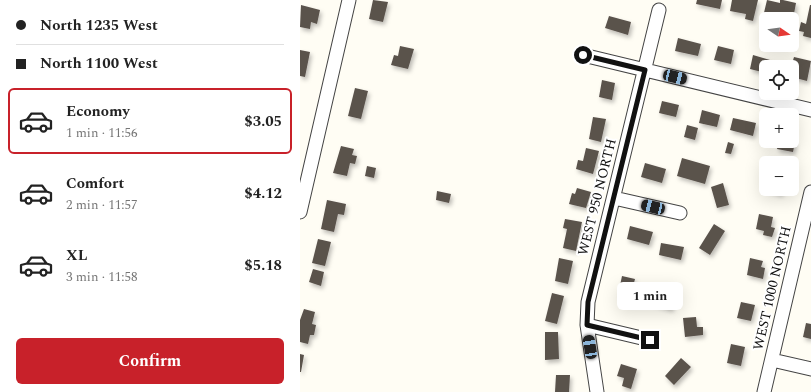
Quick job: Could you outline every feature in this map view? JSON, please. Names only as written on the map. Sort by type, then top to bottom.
[{"type":"street","points":[[300,212],[349,0]]},
{"type":"street","name":"WEST 950 NORTH","points":[[597,392],[587,325],[588,302],[659,10]]},
{"type":"street","points":[[583,55],[811,110]]},
{"type":"street","name":"WEST 1000 NORTH","points":[[764,392],[811,192]]},
{"type":"street","points":[[614,198],[680,213]]},
{"type":"street","points":[[587,325],[650,340]]},
{"type":"street","points":[[772,360],[811,369]]},
{"type":"building","points":[[373,0],[388,2],[383,22],[369,19]]},
{"type":"building","points":[[697,0],[722,0],[720,9],[696,4]]},
{"type":"building","points":[[732,0],[758,0],[753,21],[745,19],[746,14],[730,11]]},
{"type":"building","points":[[767,0],[780,3],[780,0],[783,0],[796,3],[794,12],[764,12]]},
{"type":"building","points":[[301,5],[320,10],[317,24],[311,22],[310,29],[300,27]]},
{"type":"building","points":[[811,5],[811,38],[803,36],[804,32],[799,31],[801,22],[806,24]]},
{"type":"building","points":[[609,16],[631,22],[628,35],[605,28]]},
{"type":"building","points":[[678,38],[701,44],[698,56],[675,51]]},
{"type":"building","points":[[400,46],[414,49],[408,69],[391,65],[394,55],[398,56]]},
{"type":"building","points":[[718,46],[734,50],[731,64],[714,60]]},
{"type":"building","points":[[300,50],[310,52],[305,77],[300,76]]},
{"type":"building","points":[[753,55],[770,60],[759,60],[759,71],[750,69]]},
{"type":"building","points":[[794,57],[811,61],[807,81],[799,79],[799,60],[793,60]]},
{"type":"building","points":[[602,80],[615,83],[612,100],[599,97]]},
{"type":"building","points":[[355,88],[368,91],[361,119],[348,116]]},
{"type":"building","points":[[662,101],[679,105],[676,117],[659,113]]},
{"type":"building","points":[[702,110],[720,115],[717,127],[699,123]]},
{"type":"building","points":[[593,117],[606,119],[601,142],[589,139]]},
{"type":"building","points":[[733,118],[756,123],[753,136],[730,130]]},
{"type":"building","points":[[687,125],[698,128],[695,140],[684,137]]},
{"type":"building","points":[[728,142],[734,144],[731,154],[725,153]]},
{"type":"building","points":[[341,146],[354,149],[352,155],[357,156],[355,164],[350,163],[347,176],[333,173]]},
{"type":"building","points":[[586,148],[599,151],[593,174],[576,169],[578,160],[583,161]]},
{"type":"building","points":[[777,148],[794,148],[793,152]]},
{"type":"building","points":[[682,158],[710,166],[705,184],[677,176]]},
{"type":"building","points":[[645,163],[666,169],[662,183],[641,177]]},
{"type":"building","points":[[367,166],[376,168],[374,178],[365,176]]},
{"type":"building","points":[[723,183],[729,205],[717,208],[711,187]]},
{"type":"building","points":[[577,188],[591,192],[586,208],[569,204],[572,193],[575,194]]},
{"type":"building","points":[[437,191],[451,194],[449,203],[436,200]]},
{"type":"building","points":[[327,200],[346,204],[344,215],[338,214],[334,232],[321,229]]},
{"type":"building","points":[[759,214],[773,217],[771,227],[775,228],[772,237],[763,235],[764,231],[756,229]]},
{"type":"building","points":[[565,219],[582,222],[576,251],[563,248],[567,229],[563,228]]},
{"type":"building","points":[[714,224],[725,231],[710,255],[699,248]]},
{"type":"building","points":[[630,226],[653,232],[649,245],[627,239]]},
{"type":"building","points":[[318,239],[331,242],[325,266],[312,263]]},
{"type":"building","points":[[661,243],[684,247],[681,260],[659,255]]},
{"type":"building","points":[[559,258],[573,261],[568,284],[555,281]]},
{"type":"building","points":[[750,258],[763,261],[761,267],[765,268],[763,279],[747,275]]},
{"type":"building","points":[[313,269],[324,272],[321,286],[309,282]]},
{"type":"building","points":[[622,276],[635,279],[630,298],[618,295]]},
{"type":"building","points":[[658,290],[675,296],[671,309],[653,303]]},
{"type":"building","points":[[552,293],[564,296],[557,324],[545,321]]},
{"type":"building","points":[[741,302],[755,305],[751,321],[737,318]]},
{"type":"building","points":[[304,309],[315,312],[312,324],[316,325],[314,335],[310,335],[308,344],[300,342],[300,320]]},
{"type":"building","points":[[696,317],[697,327],[703,327],[703,335],[685,337],[683,318]]},
{"type":"building","points":[[806,323],[811,324],[811,339],[803,337]]},
{"type":"building","points":[[545,332],[558,332],[559,359],[545,360]]},
{"type":"building","points":[[731,344],[745,347],[741,366],[727,363]]},
{"type":"building","points":[[300,354],[304,355],[301,372],[300,372]]},
{"type":"building","points":[[681,358],[691,367],[674,385],[665,376]]},
{"type":"building","points":[[621,364],[637,369],[631,389],[622,386],[624,378],[617,376]]},
{"type":"building","points":[[556,375],[570,375],[569,392],[555,392]]},
{"type":"route","points":[[583,55],[645,70],[588,302],[587,325],[650,340]]}]
